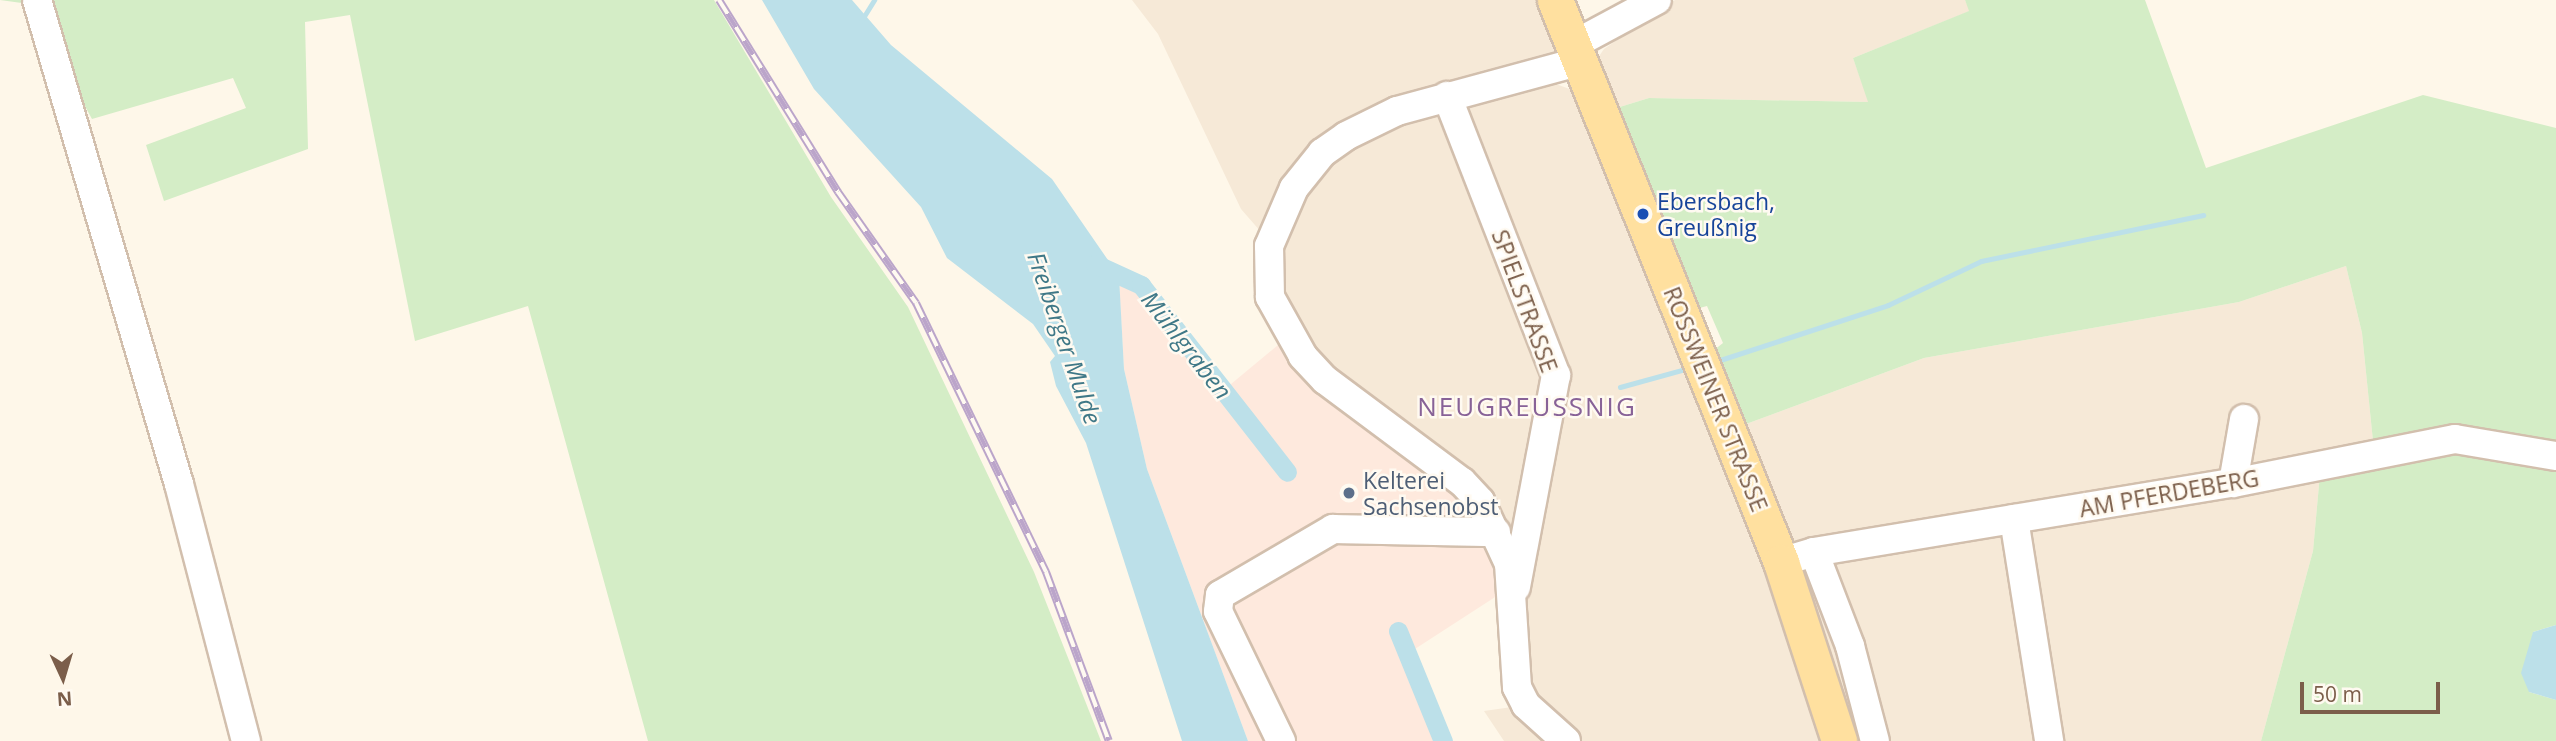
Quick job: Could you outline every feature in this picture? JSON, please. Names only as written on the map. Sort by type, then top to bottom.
[{"type":"main road","name":"ROSSWEINER STRASSE","points":[[1555,0],[1798,557],[1839,741]]},
{"type":"street","points":[[37,0],[172,457],[246,741]]},
{"type":"street","points":[[1566,741],[1526,705],[1517,687],[1509,564],[1480,501],[1462,482],[1325,380],[1303,356],[1270,297],[1269,246],[1294,188],[1322,153],[1396,111],[1577,53],[1657,0]]},
{"type":"street","name":"SPIELSTRASSE","points":[[1447,96],[1556,375],[1513,596]]},
{"type":"street","points":[[2233,483],[2244,419]]},
{"type":"street","name":"AM PFERDEBERG","points":[[1798,557],[2233,483],[2455,439],[2556,456]]},
{"type":"street","points":[[2014,519],[2049,741]]},
{"type":"street","points":[[1281,741],[1218,611],[1220,595],[1333,528],[1496,532]]},
{"type":"street","points":[[1798,557],[1850,646],[1875,741]]},
{"type":"shaded area","points":[[1132,0],[1542,0],[1564,49],[1366,117],[1268,240],[1241,209],[1158,34]]},
{"type":"shaded area","points":[[1675,0],[1965,0],[1970,11],[1853,58],[1869,102],[1649,98],[1610,110],[1595,62],[1604,49]]},
{"type":"shaded area","points":[[1545,80],[1575,91],[1678,326],[1830,741],[1577,741],[1529,701],[1520,599],[1561,375],[1459,103]]},
{"type":"shaded area","points":[[1446,107],[1556,375],[1528,531],[1496,532],[1284,326],[1274,248],[1324,158],[1368,132]]},
{"type":"shaded area","points":[[2346,266],[2362,333],[2374,451],[1792,547],[1738,427],[1924,358],[2239,302]]},
{"type":"shaded area","points":[[1119,281],[1139,290],[1219,394],[1284,340],[1457,484],[1506,590],[1401,658],[1435,741],[1248,741],[1147,469],[1124,369]]},
{"type":"shaded area","points":[[2320,474],[2313,551],[2261,741],[1848,741],[1802,570],[1810,563],[2023,532]]},
{"type":"shaded area","points":[[1526,705],[1566,741],[1504,741],[1484,711]]},
{"type":"green space","points":[[0,0],[714,0],[831,197],[908,307],[1034,572],[1101,741],[648,741],[528,306],[415,341],[350,15],[305,22],[308,149],[164,201],[146,145],[246,108],[233,78],[92,119],[29,4]]},
{"type":"green space","points":[[1965,0],[2145,0],[2206,168],[2423,95],[2556,128],[2556,625],[2533,632],[2529,692],[2556,700],[2556,741],[2261,741],[2313,551],[2320,474],[2374,451],[2362,333],[2346,266],[2239,302],[1924,358],[1738,427],[1709,354],[1723,343],[1707,306],[1692,310],[1610,110],[1649,98],[1868,102],[1853,58],[1969,11]]},
{"type":"water","name":"Freiberger Mulde","points":[[762,0],[852,0],[891,45],[1052,179],[1119,276],[1124,369],[1147,469],[1248,741],[1182,741],[1086,443],[1056,386],[1050,362],[1055,356],[1033,324],[947,258],[921,207],[814,89]]},
{"type":"water","points":[[2556,625],[2556,700],[2529,692],[2521,673],[2533,632]]},
{"type":"waterway","points":[[861,21],[874,0]]},
{"type":"waterway","points":[[1714,362],[1888,305],[1981,261],[2203,215]]},
{"type":"waterway","name":"Mühlgraben","points":[[1095,264],[1141,285],[1287,472]]},
{"type":"waterway","points":[[1620,387],[1689,368]]},
{"type":"waterway","name":"Mühlgraben","points":[[1398,631],[1443,741]]},
{"type":"railway","points":[[719,0],[838,192],[916,303],[1046,572],[1109,741]]},
{"type":"place","name":"Ebersbach, Greußnig","points":[[1643,214]]},
{"type":"place","name":"Kelterei Sachsenobst","points":[[1349,493]]},
{"type":"district","name":"NEUGREUSSNIG","points":[[1527,407]]}]
